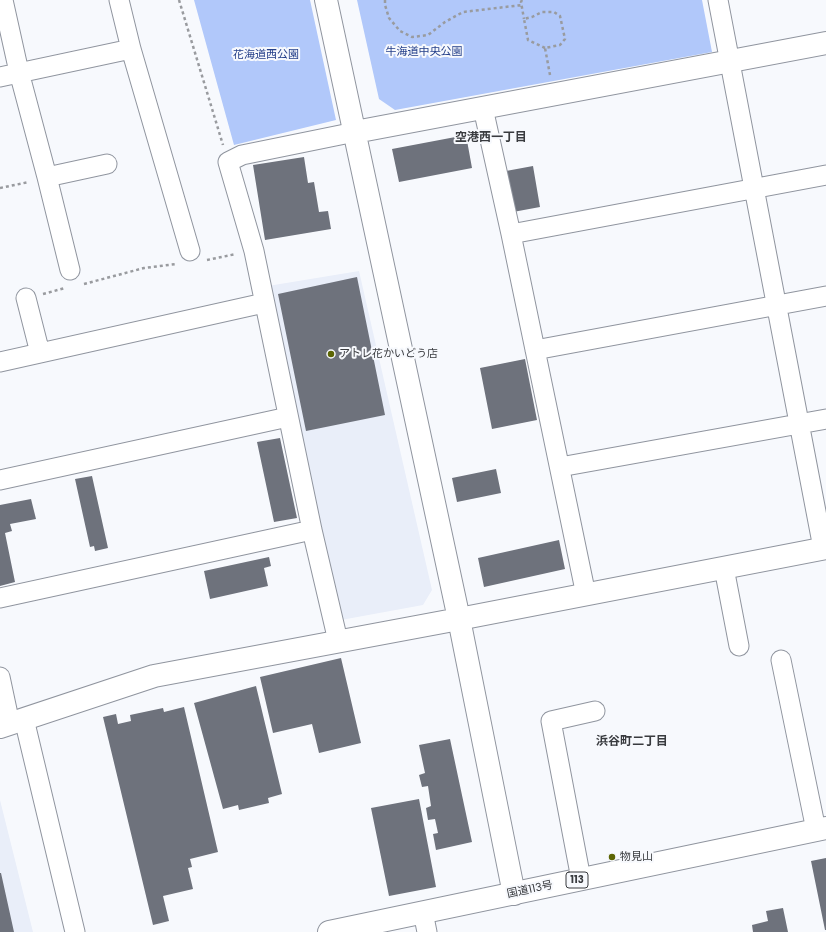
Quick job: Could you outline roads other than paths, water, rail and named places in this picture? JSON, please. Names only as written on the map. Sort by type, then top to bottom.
[{"type":"main road","points":[[326,0],[458,619],[514,894]]},
{"type":"main road","points":[[354,132],[826,43]]},
{"type":"main road","points":[[12,723],[154,676],[586,595],[824,548]]},
{"type":"main road","name":"国道113号","points":[[329,932],[425,922],[514,894],[821,829]]},
{"type":"street","points":[[3,0],[19,72],[74,280]]},
{"type":"street","points":[[119,0],[131,49],[190,259]]},
{"type":"street","points":[[718,0],[798,424],[824,548]]},
{"type":"street","points":[[0,76],[131,49]]},
{"type":"street","points":[[483,108],[511,234],[586,595]]},
{"type":"street","points":[[338,641],[312,530],[254,251],[228,162],[242,155],[354,132]]},
{"type":"street","points":[[47,178],[107,164]]},
{"type":"street","points":[[511,234],[826,175]]},
{"type":"street","points":[[535,350],[826,296]]},
{"type":"street","points":[[26,298],[40,353]]},
{"type":"street","points":[[0,362],[264,303]]},
{"type":"street","points":[[0,480],[288,417]]},
{"type":"street","points":[[560,467],[826,419]]},
{"type":"street","points":[[0,598],[312,530]]},
{"type":"street","points":[[724,568],[739,646]]},
{"type":"street","points":[[781,660],[821,829]]},
{"type":"street","points":[[0,677],[12,723],[75,932]]},
{"type":"street","points":[[581,879],[551,721],[595,711]]},
{"type":"place","name":"アトレ花かいどう店","points":[[331,354]]},
{"type":"place","name":"物見山","points":[[612,857]]},
{"type":"district","name":"空港西一丁目","points":[[491,138]]},
{"type":"district","name":"浜谷町二丁目","points":[[632,742]]},
{"type":"park label","name":"牛海道中央公園","points":[[424,52]]},
{"type":"park label","name":"花海道西公園","points":[[266,55]]}]
